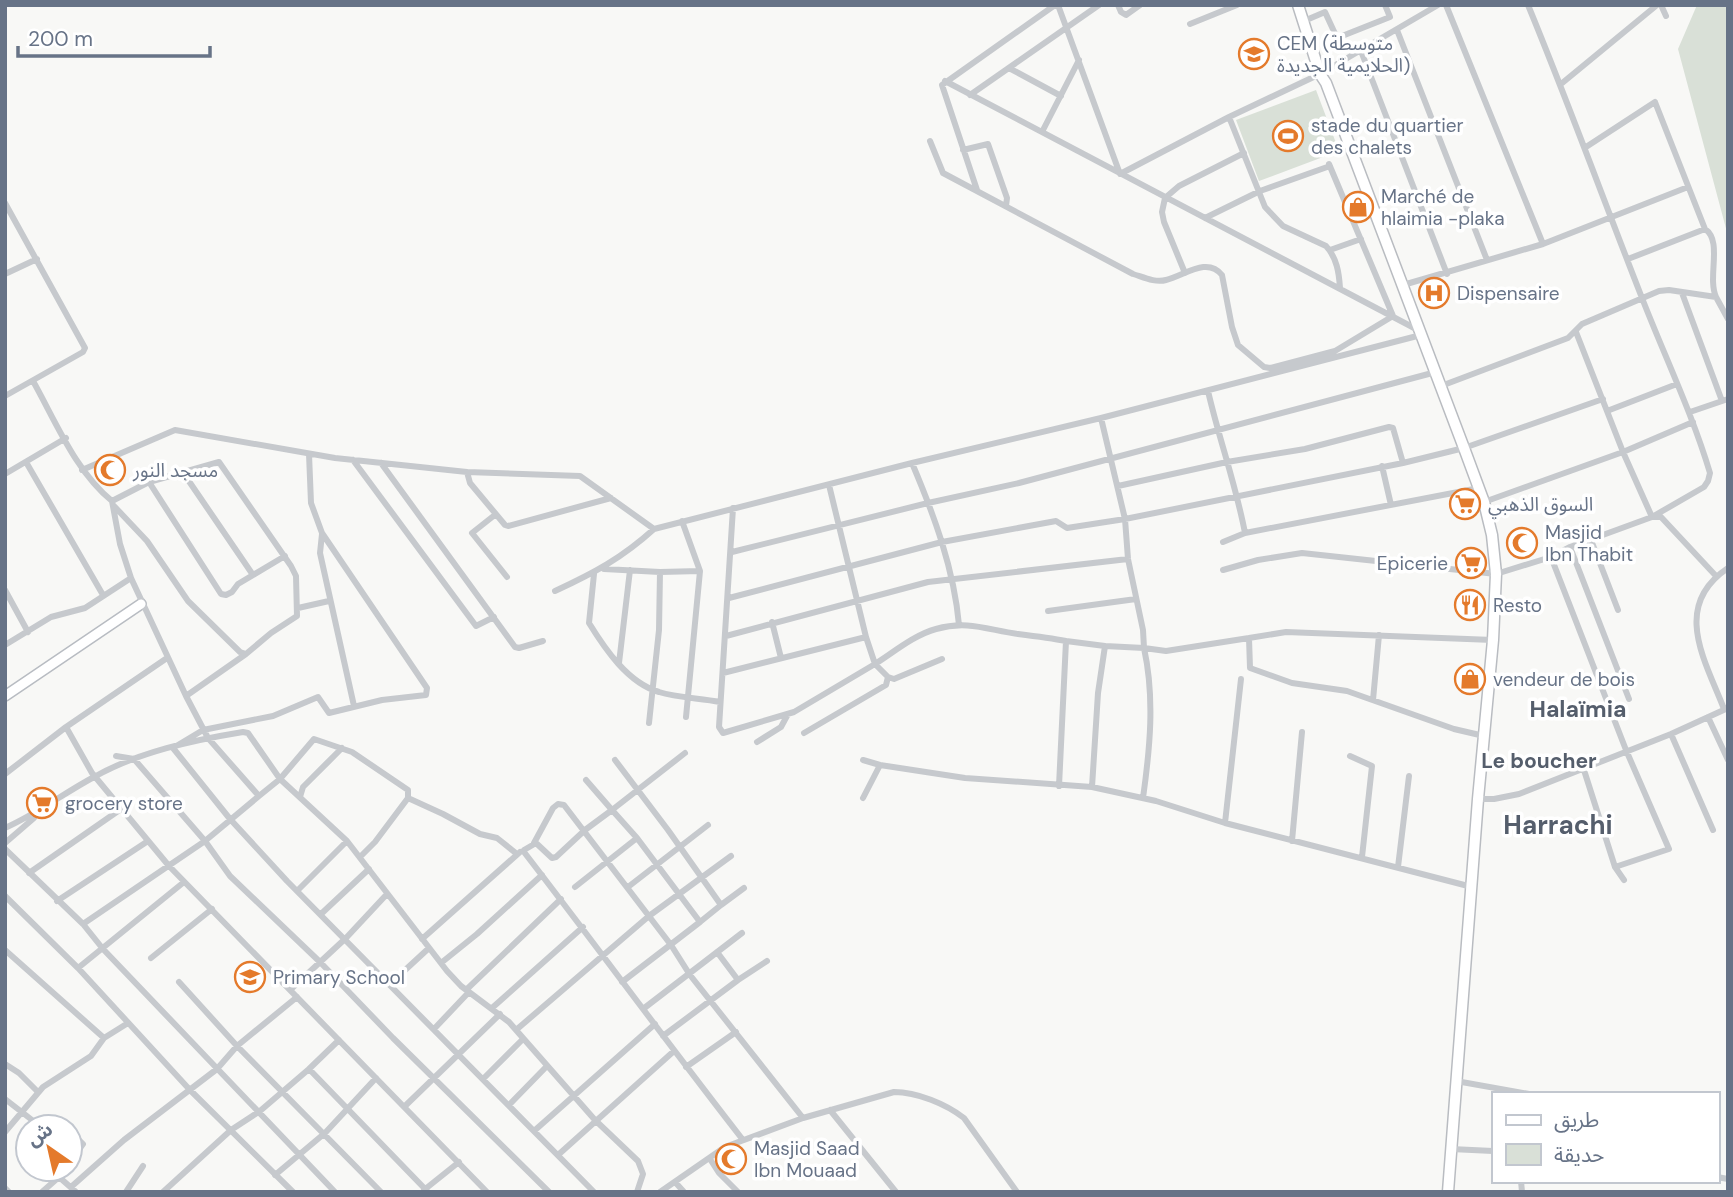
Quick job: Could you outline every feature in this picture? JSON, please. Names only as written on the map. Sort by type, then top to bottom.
[{"type":"main road","points":[[1298,5],[1320,74],[1326,83],[1465,448],[1484,502],[1492,535],[1496,574],[1493,640],[1448,1192]]},
{"type":"street","points":[[977,191],[942,86],[1056,5],[1067,27],[1120,174]]},
{"type":"street","points":[[970,95],[1099,5]]},
{"type":"street","points":[[1118,5],[1126,15],[1140,5]]},
{"type":"street","points":[[1190,24],[1237,5]]},
{"type":"street","points":[[1304,21],[1325,12],[1337,38],[1390,17],[1385,5]]},
{"type":"street","points":[[1120,174],[1229,117],[1320,74],[1438,5]]},
{"type":"street","points":[[1446,5],[1543,244]]},
{"type":"street","points":[[1223,570],[1302,553],[1496,574],[1551,557],[1570,547],[1652,517],[1704,487],[1709,481],[1710,473],[1693,422],[1528,5]]},
{"type":"street","points":[[1561,84],[1659,5],[1666,16]]},
{"type":"street","points":[[1372,24],[1379,40]]},
{"type":"street","points":[[1397,30],[1487,260]]},
{"type":"street","points":[[1361,51],[1447,274]]},
{"type":"street","points":[[1042,132],[1079,60]]},
{"type":"street","points":[[1009,68],[1061,96]]},
{"type":"street","points":[[945,82],[1393,316],[1420,333]]},
{"type":"street","points":[[1586,147],[1655,102],[1705,229],[1712,236],[1712,285],[1728,319]]},
{"type":"street","points":[[1229,117],[1265,207],[1283,226],[1330,250],[1337,267],[1339,288]]},
{"type":"street","points":[[930,141],[943,173],[1133,274],[1150,280],[1164,281],[1205,266],[1218,270],[1222,275],[1238,345],[1264,367],[1270,368],[1335,351],[1393,316]]},
{"type":"street","points":[[963,150],[988,144],[1007,198],[1006,206]]},
{"type":"street","points":[[1185,273],[1164,222],[1162,212],[1165,198],[1178,186],[1244,153]]},
{"type":"street","points":[[1205,218],[1260,191],[1330,165],[1393,316]]},
{"type":"street","points":[[1403,285],[1543,244],[1688,187]]},
{"type":"street","points":[[5,203],[85,348],[83,352],[5,397]]},
{"type":"street","points":[[1628,259],[1705,229]]},
{"type":"street","points":[[1330,250],[1361,239]]},
{"type":"street","points":[[5,274],[37,259]]},
{"type":"street","points":[[1441,386],[1569,338],[1582,324],[1642,298],[1669,290],[1716,297]]},
{"type":"street","points":[[1682,293],[1725,400],[1689,412]]},
{"type":"street","points":[[1576,332],[1623,452],[1652,517]]},
{"type":"street","points":[[555,592],[594,574],[654,529],[1208,391],[1420,333]]},
{"type":"street","points":[[732,552],[1019,483],[1436,372]]},
{"type":"street","points":[[33,381],[82,470],[147,541],[188,601],[240,652],[246,654]]},
{"type":"street","points":[[1607,411],[1677,384]]},
{"type":"street","points":[[1208,391],[1245,533]]},
{"type":"street","points":[[729,598],[942,542],[1056,521],[1068,528],[1125,519],[1403,463],[1465,448],[1603,399]]},
{"type":"street","points":[[1101,418],[1125,519],[1128,559],[1143,630],[1149,682],[1151,743],[1143,799]]},
{"type":"street","points":[[1484,502],[1623,452],[1693,422]]},
{"type":"street","points":[[1118,486],[1227,462],[1305,449],[1388,427],[1393,428],[1403,463]]},
{"type":"street","points":[[82,470],[176,430],[353,460],[467,472],[580,476],[654,529]]},
{"type":"street","points":[[5,474],[66,438]]},
{"type":"street","points":[[173,748],[203,730],[273,716],[318,697],[329,713],[354,706],[426,695],[427,688],[322,533],[311,503],[309,454]]},
{"type":"street","points":[[353,460],[476,626],[494,617]]},
{"type":"street","points":[[26,462],[103,596]]},
{"type":"street","points":[[113,503],[149,482],[219,462],[296,576],[297,615],[186,696]]},
{"type":"street","points":[[381,463],[517,648],[542,641]]},
{"type":"street","points":[[912,463],[942,542],[956,597],[959,625]]},
{"type":"street","points":[[1382,466],[1391,505]]},
{"type":"street","points":[[182,471],[253,575]]},
{"type":"street","points":[[467,472],[470,484],[508,526],[611,498]]},
{"type":"street","points":[[149,482],[221,594],[226,596],[238,584],[285,556]]},
{"type":"street","points":[[829,485],[856,599],[875,664],[888,677],[894,679],[943,659]]},
{"type":"street","points":[[1223,542],[1245,533],[1479,488]]},
{"type":"street","points":[[113,503],[120,544],[131,578],[186,696],[208,738],[259,796]]},
{"type":"street","points":[[733,508],[720,702],[719,727],[723,733],[788,714],[920,635],[959,625],[992,627],[1015,634],[1105,646],[1166,651],[1286,632],[1493,640]]},
{"type":"street","points":[[496,514],[472,533],[507,577]]},
{"type":"street","points":[[1652,517],[1661,517],[1670,525],[1716,576]]},
{"type":"street","points":[[682,521],[700,571],[686,717]]},
{"type":"street","points":[[322,533],[320,553],[354,706]]},
{"type":"street","points":[[1591,540],[1618,610]]},
{"type":"street","points":[[1570,547],[1629,699]]},
{"type":"street","points":[[1551,557],[1626,750],[1669,849],[1615,867]]},
{"type":"street","points":[[726,636],[856,599],[950,578],[1128,559]]},
{"type":"street","points":[[602,568],[660,572],[700,571]]},
{"type":"street","points":[[1478,799],[1519,794],[1671,734],[1726,708],[1701,649],[1695,620],[1702,597],[1716,576],[1728,568]]},
{"type":"street","points":[[619,663],[629,570]]},
{"type":"street","points":[[649,723],[659,630],[660,572]]},
{"type":"street","points":[[594,574],[589,623],[619,663],[641,683],[660,693],[720,702]]},
{"type":"street","points":[[5,645],[51,617],[85,608],[131,578]]},
{"type":"street","points":[[5,590],[28,632]]},
{"type":"street","points":[[1048,611],[1136,599]]},
{"type":"street","points":[[298,608],[329,601]]},
{"type":"street","points":[[5,696],[141,604]]},
{"type":"street","points":[[772,622],[780,658]]},
{"type":"street","points":[[1373,700],[1379,635]]},
{"type":"street","points":[[723,673],[866,637]]},
{"type":"street","points":[[1249,638],[1250,668],[1292,683],[1347,691],[1454,729],[1484,736]]},
{"type":"street","points":[[1059,786],[1066,641]]},
{"type":"street","points":[[1092,787],[1098,693],[1105,646]]},
{"type":"street","points":[[5,774],[66,727],[167,657]]},
{"type":"street","points":[[804,733],[886,685],[888,677]]},
{"type":"street","points":[[1225,823],[1241,679]]},
{"type":"street","points":[[757,742],[781,727],[788,714]]},
{"type":"street","points":[[1708,717],[1728,760]]},
{"type":"street","points":[[66,727],[95,776],[169,866],[487,1192]]},
{"type":"street","points":[[1292,841],[1302,732]]},
{"type":"street","points":[[5,828],[43,809],[95,776],[134,760],[208,738],[248,733],[280,779],[347,841],[440,963],[468,991],[500,1014],[516,1030],[573,1097],[642,1168],[642,1182],[636,1192]]},
{"type":"street","points":[[1671,734],[1713,830]]},
{"type":"street","points":[[83,924],[205,841],[280,779],[314,739],[352,752],[408,790],[408,798],[375,842],[360,857]]},
{"type":"street","points":[[173,748],[230,819],[297,891],[594,1192]]},
{"type":"street","points":[[300,797],[303,787],[342,748]]},
{"type":"street","points":[[534,843],[540,844],[554,858],[585,830],[685,753]]},
{"type":"street","points":[[116,756],[134,760],[205,841],[230,876],[320,962],[549,1192]]},
{"type":"street","points":[[1350,756],[1372,766],[1362,857]]},
{"type":"street","points":[[615,760],[721,905]]},
{"type":"street","points":[[863,760],[965,778],[1092,787],[1473,887]]},
{"type":"street","points":[[863,798],[880,765]]},
{"type":"street","points":[[1583,767],[1615,867],[1624,880]]},
{"type":"street","points":[[1398,867],[1409,776]]},
{"type":"street","points":[[586,780],[637,838],[700,922]]},
{"type":"street","points":[[408,798],[480,834],[497,838],[517,854]]},
{"type":"street","points":[[422,939],[517,854],[534,843],[553,807],[564,805],[671,945],[690,975],[803,1118]]},
{"type":"street","points":[[43,809],[5,846],[29,873],[83,924],[103,949],[335,1192]]},
{"type":"street","points":[[29,873],[121,809]]},
{"type":"street","points":[[628,887],[708,825]]},
{"type":"street","points":[[575,887],[637,838]]},
{"type":"street","points":[[57,901],[148,841]]},
{"type":"street","points":[[297,891],[347,841]]},
{"type":"street","points":[[524,850],[743,1140]]},
{"type":"street","points":[[516,1030],[649,916],[731,856]]},
{"type":"street","points":[[321,914],[369,869]]},
{"type":"street","points":[[440,963],[477,934],[542,875]]},
{"type":"street","points":[[78,968],[184,882]]},
{"type":"street","points":[[622,982],[744,888]]},
{"type":"street","points":[[290,990],[346,938],[387,894]]},
{"type":"street","points":[[5,896],[78,968],[190,1090],[293,1192]]},
{"type":"street","points":[[434,1029],[468,991],[561,900]]},
{"type":"street","points":[[151,958],[212,909]]},
{"type":"street","points":[[492,1008],[583,927]]},
{"type":"street","points":[[643,1009],[742,933]]},
{"type":"street","points":[[390,984],[429,948]]},
{"type":"street","points":[[5,950],[104,1038]]},
{"type":"street","points":[[717,952],[738,980]]},
{"type":"street","points":[[663,1036],[710,999],[766,961]]},
{"type":"street","points":[[179,982],[237,1046],[381,1192]]},
{"type":"street","points":[[74,1189],[124,1140],[217,1069],[237,1046],[297,997]]},
{"type":"street","points":[[404,1107],[500,1014]]},
{"type":"street","points":[[5,1132],[38,1092],[91,1056],[104,1038],[128,1023]]},
{"type":"street","points":[[534,1131],[655,1024]]},
{"type":"street","points":[[686,1067],[736,1032]]},
{"type":"street","points":[[483,1079],[523,1039]]},
{"type":"street","points":[[163,1192],[231,1130],[260,1111],[339,1040]]},
{"type":"street","points":[[558,1155],[674,1051]]},
{"type":"street","points":[[5,1064],[19,1073],[38,1092]]},
{"type":"street","points":[[509,1105],[546,1067]]},
{"type":"street","points":[[309,1069],[425,1191],[459,1161]]},
{"type":"street","points":[[275,1175],[300,1156],[349,1109],[376,1078]]},
{"type":"street","points":[[1456,1081],[1518,1092]]},
{"type":"street","points":[[660,1192],[725,1147],[803,1118],[894,1092],[907,1092],[954,1110],[964,1118],[1017,1192]]},
{"type":"street","points":[[5,1099],[21,1112]]},
{"type":"street","points":[[830,1110],[896,1192]]},
{"type":"street","points":[[1451,1149],[1492,1151]]},
{"type":"street","points":[[710,1159],[719,1173],[738,1192]]},
{"type":"street","points":[[126,1192],[143,1166]]},
{"type":"street","points":[[675,1182],[684,1192]]},
{"type":"street","points":[[5,1188],[9,1192]]},
{"type":"green space","points":[[1697,5],[1728,5],[1728,236],[1678,49]]},
{"type":"green space","name":"stade du quartier des chalets","points":[[1316,90],[1339,151],[1259,181],[1236,120]]},
{"type":"place","name":"CEM (متوسطة الحلايمية الجديدة)","points":[[1254,54]]},
{"type":"place","name":"stade du quartier des chalets","points":[[1288,136]]},
{"type":"place","name":"Marché de hlaimia -plaka","points":[[1358,207]]},
{"type":"place","name":"Dispensaire","points":[[1434,293]]},
{"type":"place","name":"مسجد النور","points":[[110,470]]},
{"type":"place","name":"السوق الذهبي","points":[[1465,504]]},
{"type":"place","name":"Masjid Ibn Thabit","points":[[1522,543]]},
{"type":"place","name":"Epicerie","points":[[1471,563]]},
{"type":"place","name":"Resto","points":[[1470,605]]},
{"type":"place","name":"vendeur de bois","points":[[1470,679]]},
{"type":"place","name":"grocery store","points":[[42,803]]},
{"type":"place","name":"Primary School","points":[[250,977]]},
{"type":"place","name":"Masjid Saad Ibn Mouaad","points":[[731,1159]]},
{"type":"district","name":"Halaïmia","points":[[1578,709]]},
{"type":"district","name":"Le boucher","points":[[1539,761]]},
{"type":"district","name":"Harrachi","points":[[1558,825]]}]
